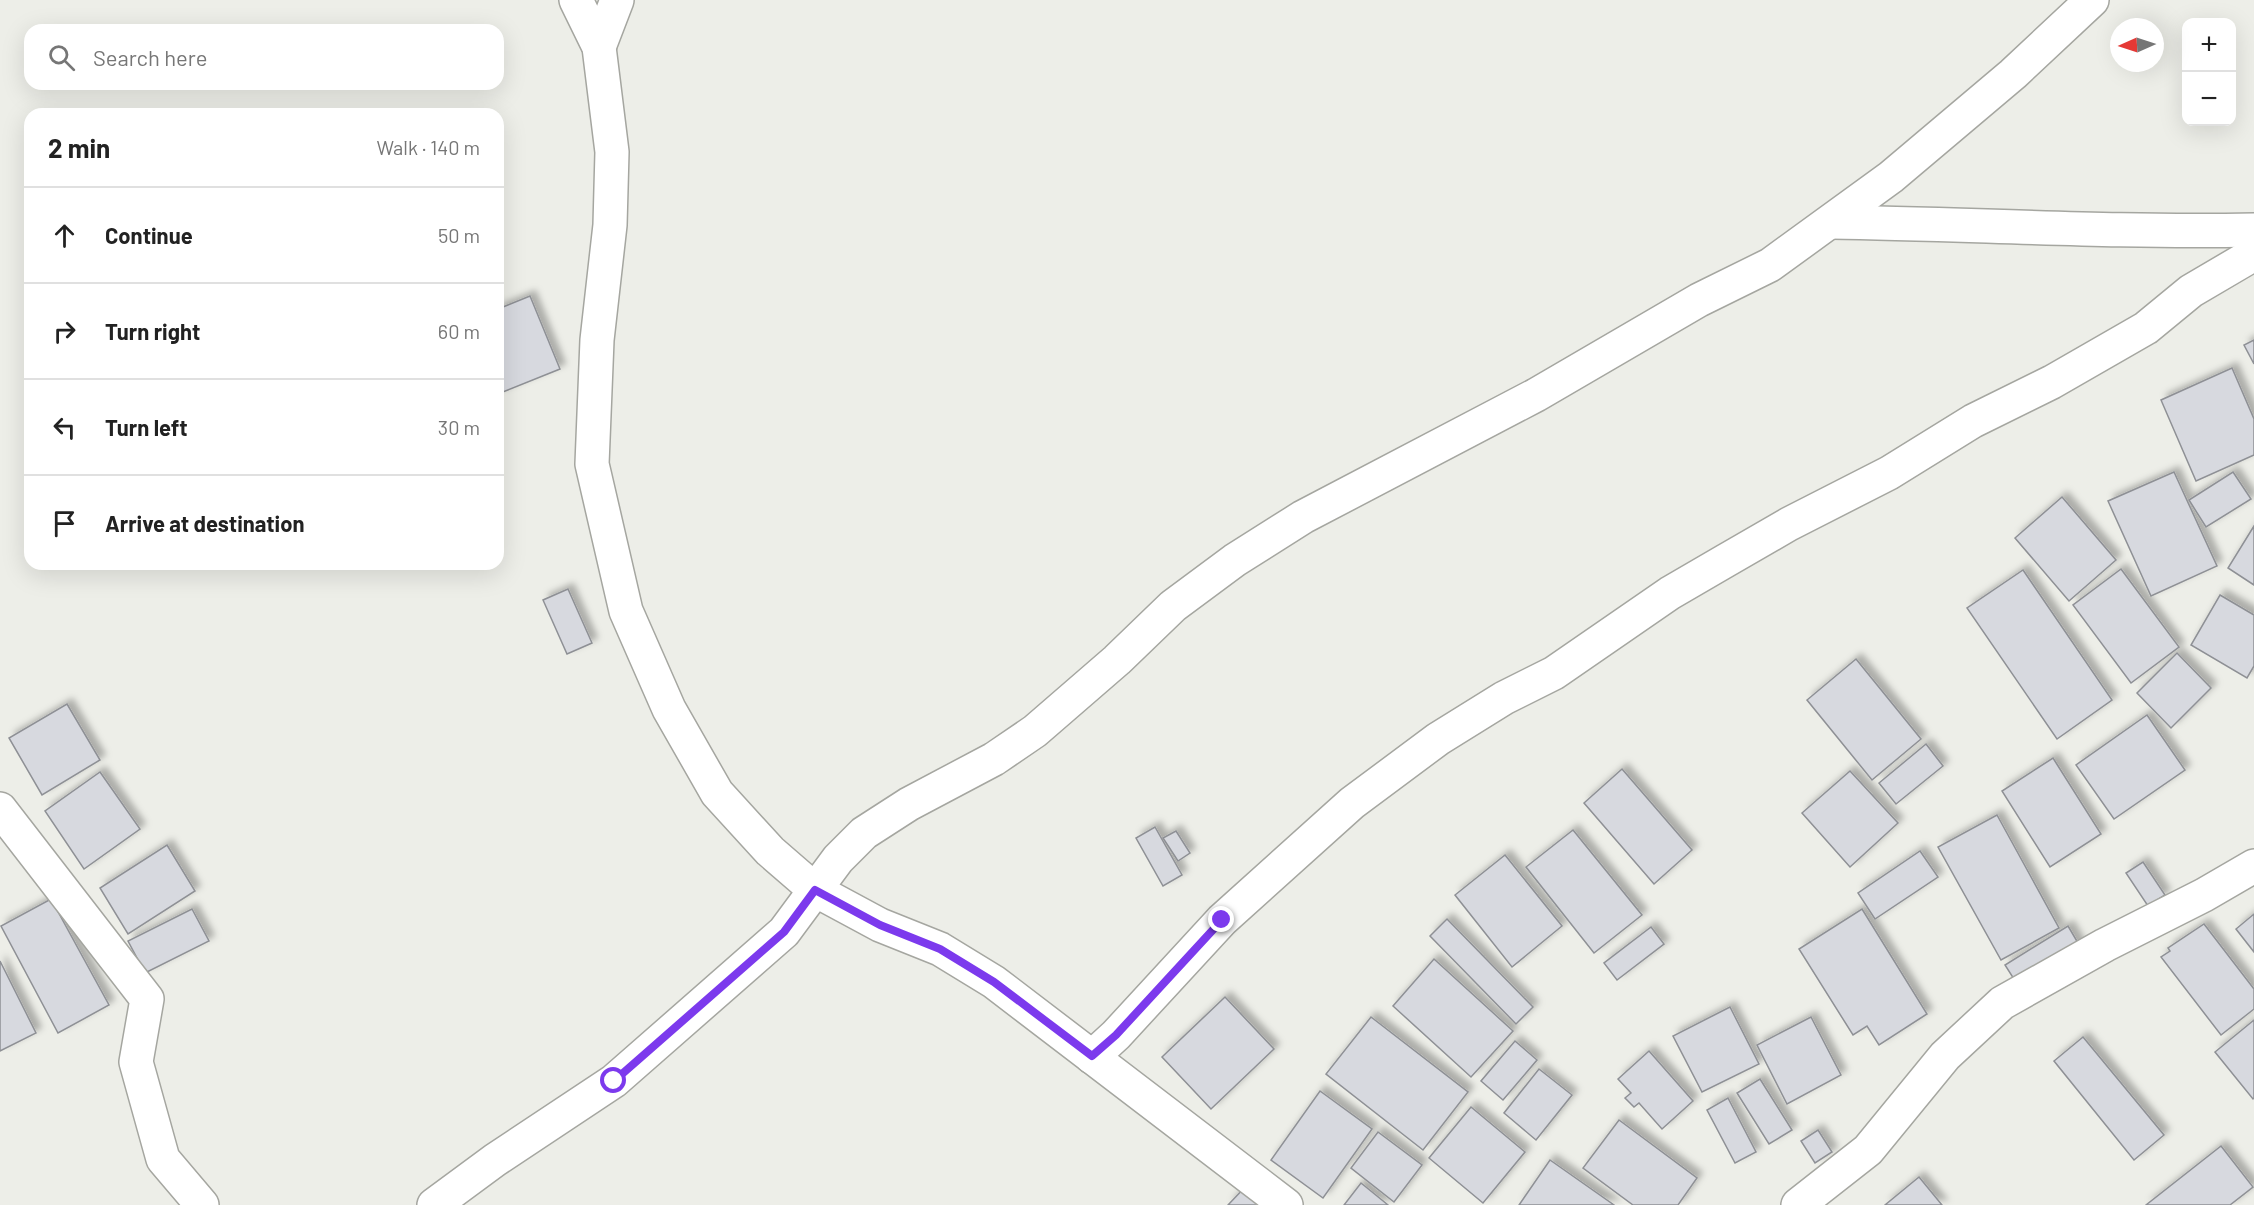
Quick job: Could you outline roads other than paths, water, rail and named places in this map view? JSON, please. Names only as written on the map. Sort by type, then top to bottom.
[{"type":"street","points":[[576,0],[599,47],[612,163],[610,225],[597,340],[592,464],[626,611],[669,709],[717,793],[770,851],[815,890],[880,925],[940,949],[994,982],[1286,1205]]},
{"type":"street","points":[[599,47],[617,0]]},
{"type":"street","points":[[434,1205],[495,1160],[614,1081],[784,932],[838,859],[864,832],[909,804],[994,759],[1035,730],[1117,660],[1173,606],[1235,560],[1303,517],[1536,395],[1699,300],[1770,265],[1891,177],[2013,74],[2092,0]]},
{"type":"street","points":[[1831,222],[1980,224],[2150,232],[2254,230]]},
{"type":"street","points":[[1092,1056],[1116,1035],[1222,920],[1352,803],[1438,739],[1504,698],[1554,673],[1670,593],[1725,561],[1789,524],[1889,473],[1973,421],[2052,382],[2146,328],[2191,291],[2254,254]]},
{"type":"street","points":[[0,809],[147,999],[136,1062],[163,1159],[202,1205]]},
{"type":"street","points":[[1798,1205],[1868,1150],[1945,1056],[2002,1003],[2105,945],[2205,895],[2254,866]]}]
